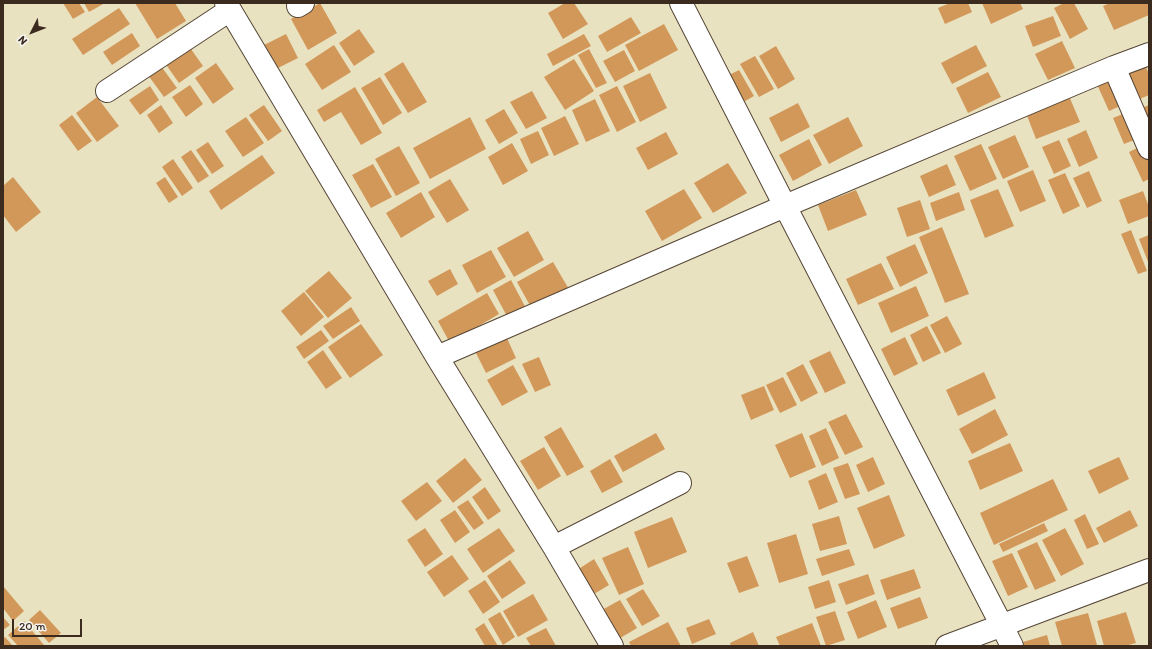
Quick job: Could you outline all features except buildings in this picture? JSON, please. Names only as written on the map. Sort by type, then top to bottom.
[{"type":"street","points":[[681,3],[784,206],[1012,646]]},
{"type":"street","points":[[107,92],[228,7],[437,357],[554,546],[612,646]]},
{"type":"street","points":[[437,357],[784,206],[1114,67],[1149,54]]},
{"type":"street","points":[[1114,67],[1149,148]]},
{"type":"street","points":[[554,546],[680,483]]},
{"type":"street","points":[[947,646],[1149,570]]}]
